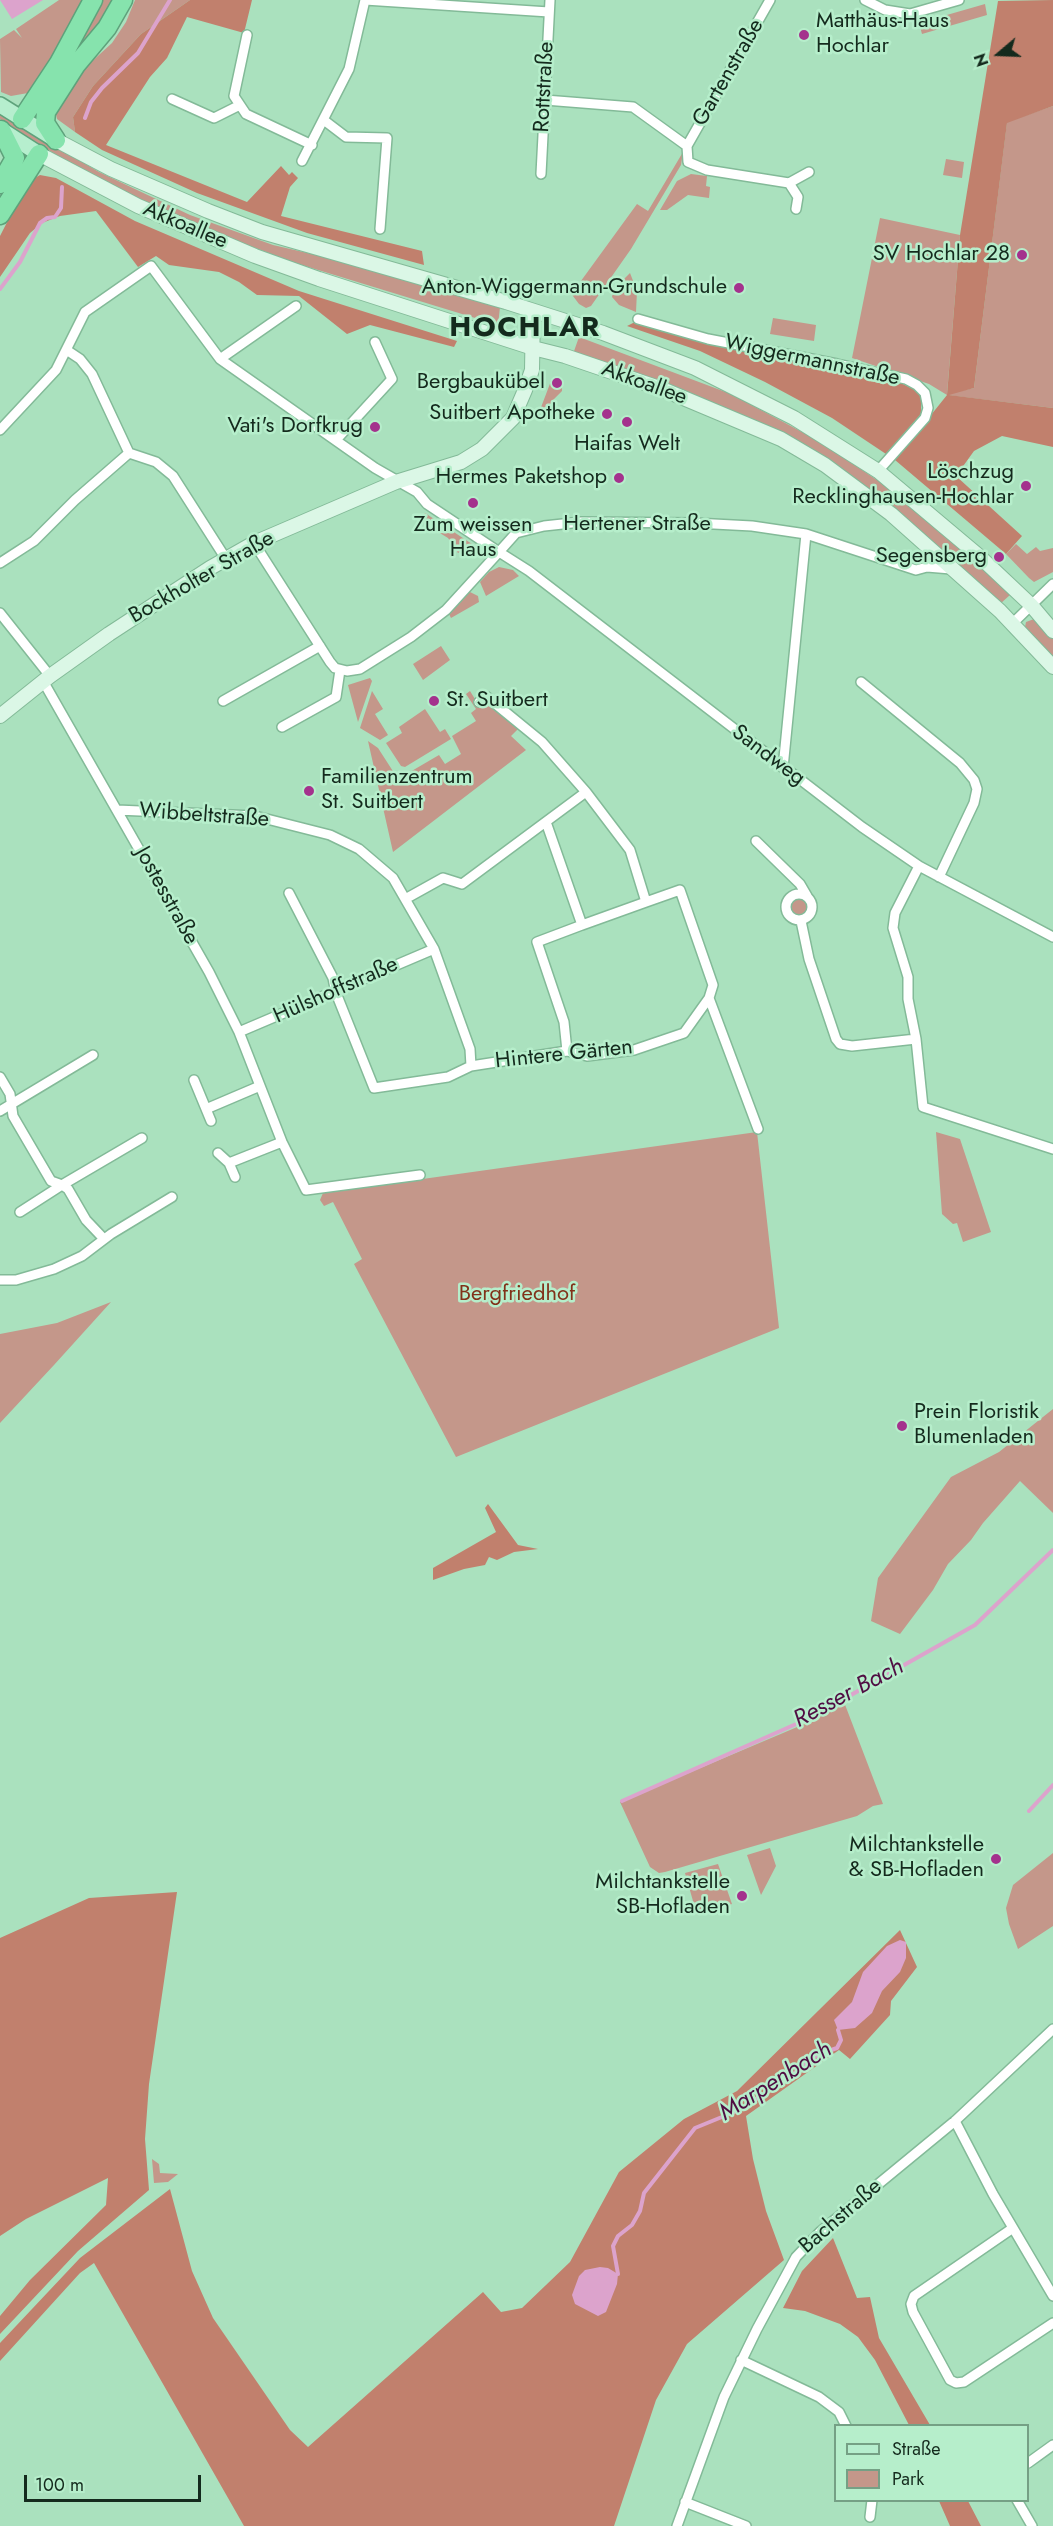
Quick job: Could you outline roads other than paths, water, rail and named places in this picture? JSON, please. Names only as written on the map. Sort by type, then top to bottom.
[{"type":"highway","points":[[22,119],[58,63],[93,0]]},
{"type":"highway","points":[[56,140],[45,123],[46,112],[76,65],[107,28],[123,0]]},
{"type":"highway","points":[[0,130],[15,158],[0,184]]},
{"type":"highway","points":[[0,215],[39,154]]},
{"type":"main road","points":[[0,105],[56,140]]},
{"type":"main road","points":[[0,130],[39,154]]},
{"type":"main road","name":"Akkoallee","points":[[56,140],[111,169],[208,211],[262,231],[533,311],[695,368],[794,418],[878,471],[979,556],[1030,605],[1053,631]]},
{"type":"main road","name":"Akkoallee","points":[[39,154],[138,206],[255,256],[662,389],[781,439],[852,484],[891,514],[1012,624],[1053,668]]},
{"type":"main road","points":[[533,311],[533,348]]},
{"type":"main road","name":"Bockholter Straße","points":[[0,716],[46,678],[146,609],[254,543],[396,482],[470,457],[482,449],[513,418],[532,370],[533,348]]},
{"type":"street","points":[[302,161],[325,121],[349,69],[365,0],[549,12]]},
{"type":"street","name":"Rottstraße","points":[[541,174],[549,0]]},
{"type":"street","name":"Gartenstraße","points":[[770,0],[687,146],[688,162],[707,170],[789,183]]},
{"type":"street","points":[[865,0],[885,10],[910,14],[959,0]]},
{"type":"street","points":[[247,35],[234,96],[246,114],[312,145]]},
{"type":"street","points":[[172,99],[214,118],[240,105]]},
{"type":"street","name":"Gartenstraße","points":[[545,100],[633,107],[687,146]]},
{"type":"street","points":[[325,121],[346,137],[387,138],[380,230]]},
{"type":"street","points":[[796,209],[798,197],[789,183],[809,172]]},
{"type":"street","points":[[0,430],[57,370],[85,312],[151,266],[220,359],[396,482],[417,492],[427,504],[499,552]]},
{"type":"street","points":[[220,359],[296,306]]},
{"type":"street","name":"Wiggermannstraße","points":[[638,319],[708,339],[906,379],[917,385],[925,393],[928,408],[925,418],[878,471]]},
{"type":"street","points":[[336,440],[392,379],[375,342]]},
{"type":"street","points":[[68,351],[80,359],[92,374],[129,453],[156,462],[173,476],[226,559]]},
{"type":"street","points":[[0,563],[34,541],[75,500],[129,453]]},
{"type":"street","name":"Hertener Straße","points":[[340,670],[360,669],[411,637],[446,610],[516,533],[581,522],[741,525],[806,534],[916,570],[927,567],[953,570]]},
{"type":"street","points":[[783,768],[806,534]]},
{"type":"street","points":[[254,543],[330,662],[340,670],[336,697],[282,727]]},
{"type":"street","name":"Sandweg","points":[[499,552],[539,578],[783,768],[919,866],[1053,937]]},
{"type":"street","points":[[1012,624],[1053,584]]},
{"type":"street","name":"Jostesstraße","points":[[0,613],[46,678],[117,810],[209,972],[239,1032],[282,1142],[306,1190],[420,1175]]},
{"type":"street","points":[[223,701],[320,646]]},
{"type":"street","points":[[861,682],[960,763],[974,780],[977,789],[974,802],[939,877]]},
{"type":"street","points":[[479,702],[487,696],[542,742],[586,792],[630,850],[646,902]]},
{"type":"street","points":[[407,898],[443,878],[462,884],[586,792]]},
{"type":"street","name":"Wibbeltstraße","points":[[117,810],[255,816],[330,835],[359,849],[393,878],[407,898],[434,949],[470,1049],[471,1066]]},
{"type":"street","points":[[546,822],[582,925]]},
{"type":"street","points":[[756,841],[800,884],[807,896],[812,907],[811,914],[801,921]]},
{"type":"street","points":[[919,866],[895,913],[893,928],[908,977],[908,999],[916,1039],[922,1107],[1053,1149]]},
{"type":"street","points":[[567,1051],[564,1022],[537,942],[680,890],[713,985],[710,998],[758,1129]]},
{"type":"street","points":[[289,893],[333,978],[336,993]]},
{"type":"street","points":[[801,921],[788,915],[787,901],[792,896],[807,896]]},
{"type":"street","points":[[801,921],[809,959],[836,1039],[840,1044],[852,1046],[916,1039]]},
{"type":"street","name":"Hülshoffstraße","points":[[239,1032],[336,993],[349,983],[434,949]]},
{"type":"street","name":"Hintere Gärten","points":[[336,993],[374,1088],[448,1077],[471,1066],[567,1051],[587,1056],[634,1050],[684,1033],[710,998]]},
{"type":"street","points":[[0,1111],[93,1055]]},
{"type":"street","points":[[0,1077],[10,1094],[13,1116],[51,1181],[68,1189],[86,1220],[104,1239]]},
{"type":"street","points":[[194,1080],[211,1121]]},
{"type":"street","points":[[206,1109],[260,1086]]},
{"type":"street","points":[[20,1212],[142,1138]]},
{"type":"street","points":[[229,1163],[282,1142]]},
{"type":"street","points":[[218,1153],[229,1163],[235,1177]]},
{"type":"street","points":[[0,1280],[16,1280],[54,1269],[82,1256],[104,1239],[172,1197]]},
{"type":"street","name":"Bachstraße","points":[[677,2526],[724,2397],[741,2360],[796,2257],[820,2232],[955,2121],[1053,2029]]},
{"type":"street","points":[[955,2121],[1053,2296]]},
{"type":"street","points":[[1013,2228],[914,2296],[911,2304],[913,2312],[950,2380],[956,2384],[964,2382],[1053,2323]]},
{"type":"street","points":[[741,2360],[819,2397],[839,2412],[845,2424]]},
{"type":"street","points":[[1029,2462],[1053,2445]]},
{"type":"street","points":[[685,2502],[746,2526]]},
{"type":"street","points":[[870,2517],[872,2502]]},
{"type":"street","points":[[1018,2502],[1032,2526]]},
{"type":"waterway","points":[[85,118],[91,102],[102,88],[138,53],[170,0]]},
{"type":"waterway","points":[[0,289],[20,262],[40,223],[47,218],[55,217],[61,208],[62,187]]},
{"type":"waterway","name":"Resser Bach","points":[[622,1801],[812,1717],[975,1625],[1053,1550]]},
{"type":"waterway","name":"Marpenbach","points":[[1029,1811],[1053,1785]]},
{"type":"waterway","name":"Marpenbach","points":[[618,2274],[613,2246],[618,2236],[632,2225],[640,2211],[644,2193],[695,2128],[739,2110],[787,2079],[817,2055],[837,2048],[841,2040],[838,2030]]},
{"type":"place","name":"Matthäus-Haus Hochlar","points":[[804,35]]},
{"type":"place","name":"SV Hochlar 28","points":[[1022,255]]},
{"type":"place","name":"Anton-Wiggermann-Grundschule","points":[[739,288]]},
{"type":"place","name":"Bergbaukübel","points":[[557,383]]},
{"type":"place","name":"Suitbert Apotheke","points":[[607,414]]},
{"type":"place","name":"Haifas Welt","points":[[627,422]]},
{"type":"place","name":"Vati's Dorfkrug","points":[[375,427]]},
{"type":"place","name":"Hermes Paketshop","points":[[619,478]]},
{"type":"place","name":"Löschzug Recklinghausen-Hochlar","points":[[1026,486]]},
{"type":"place","name":"Zum weissen Haus","points":[[473,503]]},
{"type":"place","name":"Segensberg","points":[[999,557]]},
{"type":"place","name":"St. Suitbert","points":[[434,701]]},
{"type":"place","name":"Familienzentrum St. Suitbert","points":[[309,791]]},
{"type":"place","name":"Prein Floristik Blumenladen","points":[[902,1426]]},
{"type":"place","name":"Milchtankstelle & SB-Hofladen","points":[[996,1859]]},
{"type":"place","name":"Milchtankstelle SB-Hofladen","points":[[742,1896]]},
{"type":"district","name":"HOCHLAR","points":[[525,329]]},
{"type":"park label","name":"Bergfriedhof","points":[[517,1295]]}]
